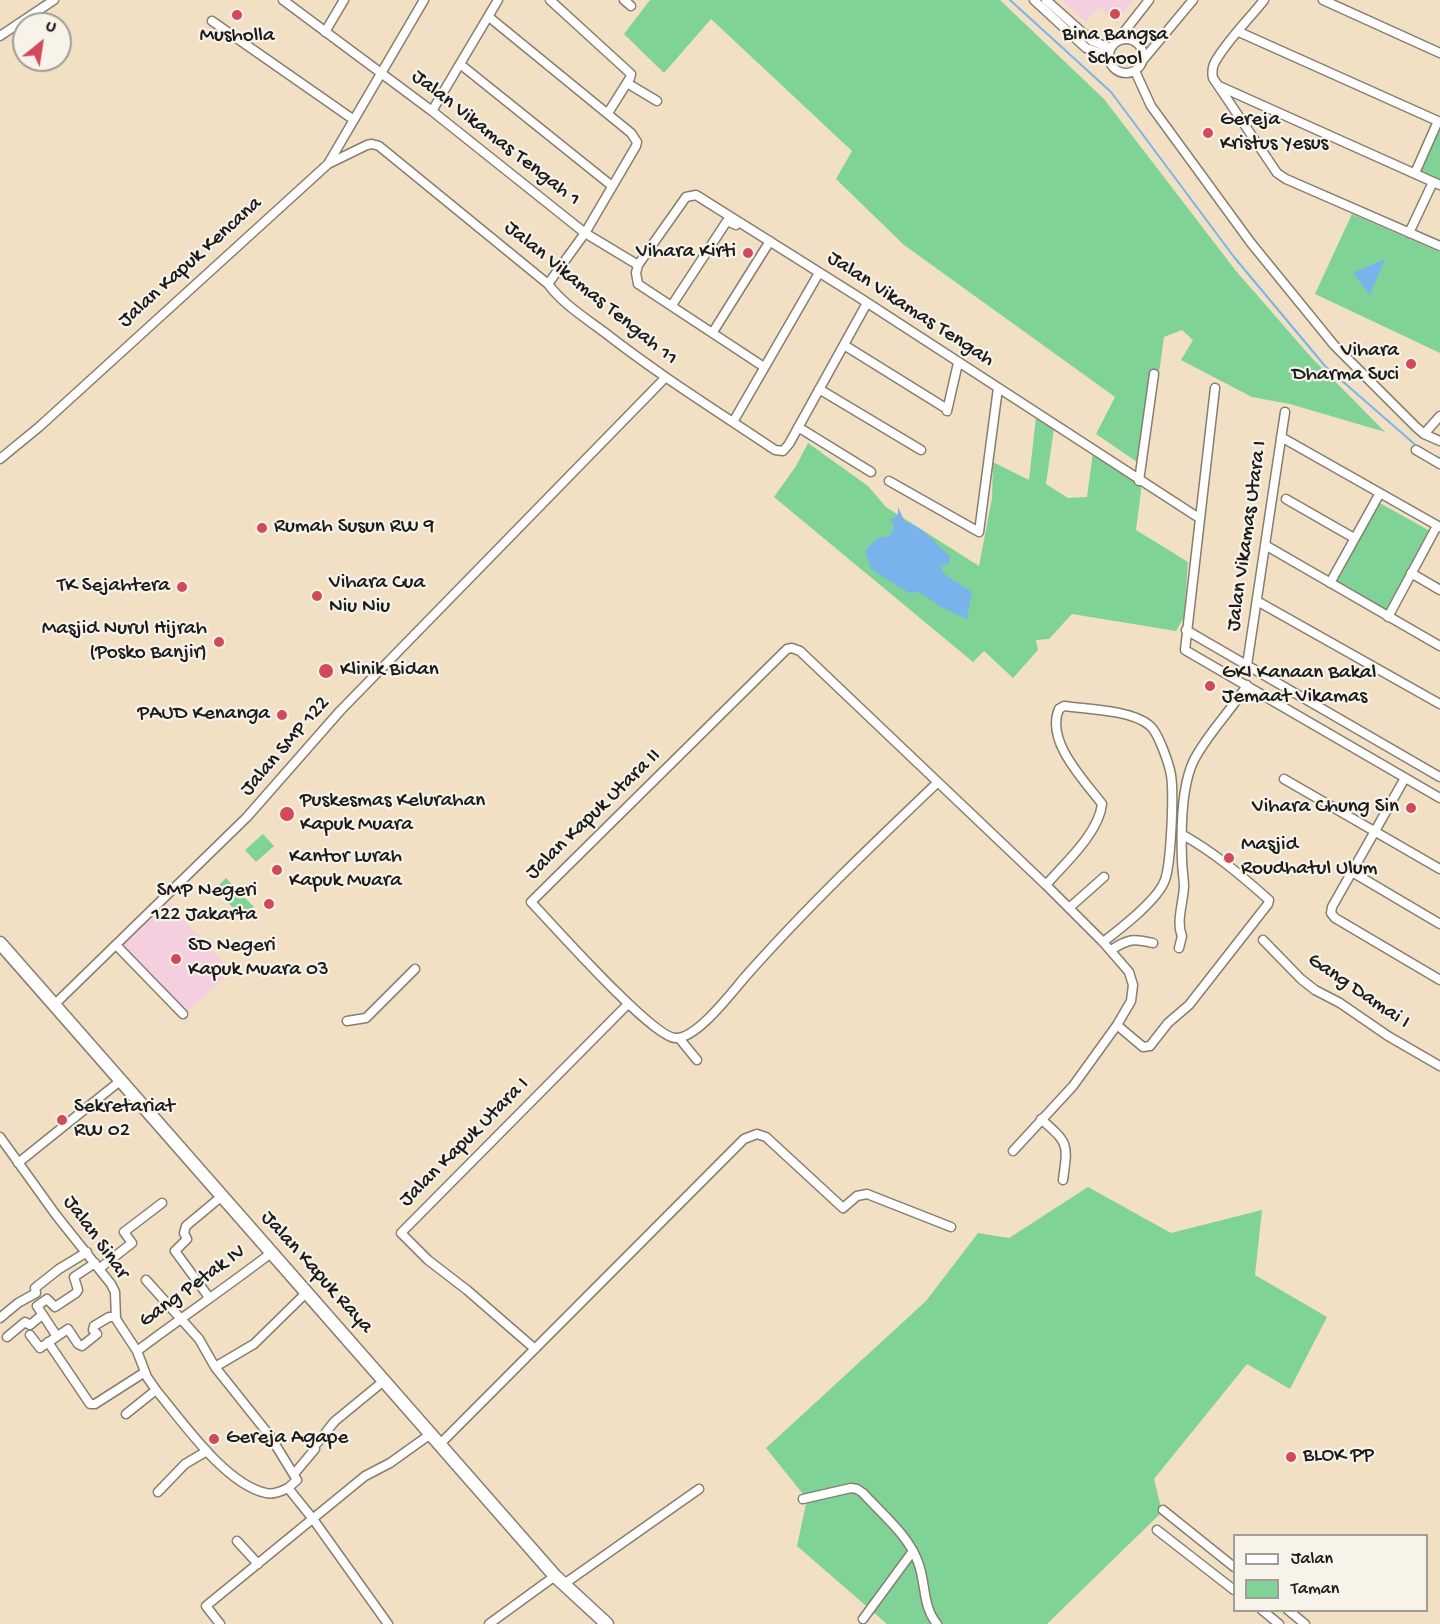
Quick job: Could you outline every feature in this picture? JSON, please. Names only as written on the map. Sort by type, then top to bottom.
[{"type":"main road","name":"Jalan Kapuk Raya","points":[[0,943],[560,1580],[607,1624]]},
{"type":"street","points":[[1,35],[54,0]]},
{"type":"street","name":"Jalan Vikamas Tengah 1","points":[[283,0],[432,111],[585,233],[638,265]]},
{"type":"street","points":[[325,32],[344,0]]},
{"type":"street","name":"Jalan Kapuk Kencana","points":[[0,459],[328,164],[424,0]]},
{"type":"street","points":[[432,111],[498,0]]},
{"type":"street","points":[[489,17],[608,113],[630,78],[629,71],[550,0]]},
{"type":"street","points":[[1034,0],[1086,48],[1109,52]]},
{"type":"street","points":[[1046,0],[1092,41],[1109,52]]},
{"type":"street","points":[[1149,0],[1109,52],[1111,65],[1118,71],[1126,73],[1135,71],[1193,0]]},
{"type":"street","points":[[1264,0],[1214,65],[1213,78],[1279,175],[1440,246]]},
{"type":"street","points":[[1323,0],[1440,53]]},
{"type":"street","points":[[212,21],[354,120]]},
{"type":"street","points":[[1239,32],[1439,122],[1415,173]]},
{"type":"street","points":[[1117,41],[1126,39],[1134,41],[1143,51],[1143,60]]},
{"type":"street","points":[[460,64],[612,186]]},
{"type":"street","points":[[1135,71],[1151,106],[1251,243],[1334,345],[1424,434],[1440,441]]},
{"type":"street","points":[[627,83],[657,100]]},
{"type":"street","points":[[1219,86],[1437,183],[1409,233]]},
{"type":"street","name":"Jalan Vikamas Tengah 1","points":[[548,284],[585,233],[636,146],[637,142],[631,133],[608,113]]},
{"type":"street","name":"Jalan Vikamas Tengah 11","points":[[328,164],[367,145],[379,146],[548,284],[558,297],[665,378],[775,450],[783,451],[867,303]]},
{"type":"street","name":"Jalan Vikamas Tengah","points":[[638,265],[686,196],[696,195],[1199,518]]},
{"type":"street","points":[[672,305],[727,221],[739,227]]},
{"type":"street","points":[[713,332],[770,241]]},
{"type":"street","points":[[638,265],[636,273],[638,284],[764,367]]},
{"type":"street","points":[[733,422],[819,273]]},
{"type":"street","points":[[844,345],[947,410],[958,363]]},
{"type":"street","points":[[1139,481],[1154,374]]},
{"type":"street","name":"Jalan SMP 122","points":[[54,1005],[247,817],[340,711],[665,378]]},
{"type":"street","points":[[890,481],[979,532],[998,388]]},
{"type":"street","points":[[1215,388],[1186,632],[1186,651],[1440,798]]},
{"type":"street","points":[[819,389],[921,450]]},
{"type":"street","name":"Jalan Vikamas Utara I","points":[[1247,665],[1285,412]]},
{"type":"street","points":[[1424,434],[1440,416]]},
{"type":"street","points":[[798,427],[871,472]]},
{"type":"street","points":[[1281,437],[1439,527],[1388,616]]},
{"type":"street","points":[[1416,450],[1440,464]]},
{"type":"street","points":[[1329,583],[1380,492]]},
{"type":"street","points":[[1286,499],[1354,538]]},
{"type":"street","points":[[1265,545],[1440,646]]},
{"type":"street","points":[[1411,573],[1440,590]]},
{"type":"street","points":[[1257,601],[1440,704]]},
{"type":"street","points":[[1186,632],[1440,777]]},
{"type":"street","name":"Jalan Kapuk Utara II","points":[[679,1038],[658,1030],[625,1007],[531,902],[787,649],[792,648],[800,651],[1046,885],[1126,966],[1133,985],[1131,1001],[1117,1024]]},
{"type":"street","points":[[1179,948],[1182,936],[1179,928],[1184,885],[1183,804],[1193,762],[1247,685]]},
{"type":"street","points":[[1046,885],[1087,837],[1101,812],[1102,804],[1059,743],[1056,730],[1059,709],[1064,706],[1125,715],[1148,724],[1154,730],[1171,774],[1167,872],[1162,886],[1147,904],[1103,942]]},
{"type":"street","points":[[1405,778],[1332,907],[1331,913],[1335,918],[1440,980]]},
{"type":"street","points":[[1284,779],[1440,869]]},
{"type":"street","points":[[697,1060],[679,1038],[692,1033],[715,1011],[790,926],[937,783]]},
{"type":"street","points":[[1013,1151],[1072,1086],[1117,1024],[1143,1047],[1150,1046],[1168,1023],[1189,1005],[1268,904],[1269,900],[1213,852],[1183,835]]},
{"type":"street","points":[[1352,872],[1440,924]]},
{"type":"street","points":[[1069,908],[1104,877]]},
{"type":"street","points":[[1111,950],[1129,939],[1153,943]]},
{"type":"street","name":"Gang Damai I","points":[[1263,940],[1315,990],[1340,1003],[1388,1036],[1440,1066]]},
{"type":"street","points":[[116,945],[183,1014]]},
{"type":"street","points":[[347,1022],[366,1018],[415,969]]},
{"type":"street","name":"Jalan Kapuk Utara I","points":[[535,1349],[421,1254],[401,1233],[625,1007]]},
{"type":"street","points":[[18,1163],[120,1081]]},
{"type":"street","points":[[1041,1119],[1062,1138],[1065,1144],[1067,1150],[1063,1180]]},
{"type":"street","points":[[441,1443],[744,1139],[753,1134],[766,1137],[843,1209],[857,1196],[867,1194],[951,1227]]},
{"type":"street","name":"Jalan Sinar","points":[[0,1137],[115,1292],[115,1317],[156,1390],[218,1464],[232,1475],[268,1494],[288,1488]]},
{"type":"street","points":[[207,1299],[208,1296],[175,1251],[187,1239],[184,1233],[186,1226],[222,1196]]},
{"type":"street","points":[[56,1335],[37,1306],[47,1299],[55,1307],[76,1293],[78,1290],[74,1277],[132,1243],[124,1233],[162,1203]]},
{"type":"street","points":[[0,1318],[18,1303],[36,1293],[35,1288],[59,1269],[87,1252]]},
{"type":"street","name":"Gang Petak IV","points":[[136,1351],[207,1299],[217,1295],[271,1252]]},
{"type":"street","points":[[146,1280],[202,1343],[215,1368],[270,1436],[297,1482],[288,1488],[388,1624]]},
{"type":"street","points":[[215,1368],[254,1344],[307,1292]]},
{"type":"street","points":[[7,1338],[25,1322],[30,1325],[42,1315]]},
{"type":"street","points":[[30,1335],[38,1347],[68,1329],[78,1344],[82,1346],[97,1334],[93,1330],[94,1326],[109,1317],[115,1317]]},
{"type":"street","points":[[48,1342],[90,1404],[95,1404],[145,1372]]},
{"type":"street","points":[[294,1474],[315,1449],[314,1446],[327,1434],[328,1428],[334,1421],[385,1380]]},
{"type":"street","points":[[126,1414],[156,1390]]},
{"type":"street","points":[[220,1624],[206,1606],[365,1476],[390,1463],[432,1433]]},
{"type":"street","points":[[158,1492],[185,1464],[207,1450]]},
{"type":"street","points":[[803,1499],[851,1488],[857,1489],[894,1526],[913,1551],[919,1564],[925,1600],[937,1624]]},
{"type":"street","points":[[489,1624],[699,1489]]},
{"type":"street","points":[[1163,1510],[1233,1567]]},
{"type":"street","points":[[1157,1530],[1233,1589]]},
{"type":"street","points":[[237,1541],[258,1564]]},
{"type":"street","points":[[863,1619],[913,1551]]},
{"type":"street","points":[[1263,1612],[1279,1624]]},
{"type":"street","points":[[1289,1612],[1305,1624]]},
{"type":"shaded area","name":"Bina Bangsa School","points":[[1061,0],[1133,0],[1117,22],[1099,7],[1086,22]]},
{"type":"shaded area","name":"SD Negeri Kapuk Muara 03","points":[[168,903],[231,971],[183,1016],[120,948]]},
{"type":"green space","points":[[650,0],[1000,0],[1104,99],[1236,271],[1311,357],[1385,432],[1290,404],[1252,397],[1181,360],[1193,340],[1182,330],[1164,337],[1146,468],[1096,434],[1115,397],[904,245],[836,179],[852,151],[711,19],[664,73],[624,34]]},
{"type":"green space","points":[[1440,124],[1440,182],[1420,173],[1419,169]]},
{"type":"green space","points":[[1352,214],[1440,252],[1440,353],[1315,294]]},
{"type":"green space","points":[[1036,417],[1054,428],[1046,484],[1068,498],[1087,497],[1093,452],[1142,483],[1136,530],[1188,562],[1184,617],[1176,631],[1072,614],[1049,639],[1036,640],[1038,650],[1013,678],[984,651],[973,662],[774,497],[796,466],[808,443],[868,486],[886,507],[979,566],[992,498],[993,462],[1029,480]]},
{"type":"green space","points":[[1378,502],[1430,531],[1385,612],[1333,583]]},
{"type":"green space","points":[[263,834],[274,846],[256,862],[245,850]]},
{"type":"green space","points":[[226,878],[254,907],[243,918],[215,889]]},
{"type":"green space","points":[[1088,1187],[1171,1233],[1262,1210],[1255,1275],[1327,1317],[1290,1389],[1247,1364],[1154,1479],[1162,1512],[1047,1624],[887,1624],[797,1546],[807,1499],[766,1448],[926,1301],[978,1233],[1009,1238]]},
{"type":"water","points":[[1385,259],[1370,295],[1353,273]]},
{"type":"water","points":[[898,507],[905,522],[924,532],[950,556],[949,564],[941,566],[943,573],[972,592],[967,619],[941,607],[919,592],[909,593],[871,569],[865,551],[877,538],[890,536],[894,527],[891,519],[898,515]]},
{"type":"waterway","points":[[1010,0],[1111,92],[1234,257],[1325,366],[1419,448]]},
{"type":"waterway","points":[[1432,455],[1440,458]]},
{"type":"place","name":"Bina Bangsa School","points":[[1115,14]]},
{"type":"place","name":"Musholla","points":[[237,15]]},
{"type":"place","name":"Gereja Kristus Yesus","points":[[1208,133]]},
{"type":"place","name":"Vihara Kirti","points":[[748,253]]},
{"type":"place","name":"Vihara Dharma Suci","points":[[1411,364]]},
{"type":"place","name":"Rumah Susun RW 9","points":[[262,528]]},
{"type":"place","name":"TK Sejahtera","points":[[182,587]]},
{"type":"place","name":"Vihara Cua Niu Niu","points":[[317,596]]},
{"type":"place","name":"Masjid Nurul Hijrah (Posko Banjir)","points":[[219,642]]},
{"type":"place","name":"Klinik Bidan","points":[[326,671]]},
{"type":"place","name":"GKI Kanaan Bakal Jemaat Vikamas","points":[[1210,686]]},
{"type":"place","name":"PAUD Kenanga","points":[[282,715]]},
{"type":"place","name":"Vihara Chung Sin","points":[[1411,808]]},
{"type":"place","name":"Puskesmas Kelurahan Kapuk Muara","points":[[287,814]]},
{"type":"place","name":"Masjid Roudhatul Ulum","points":[[1229,858]]},
{"type":"place","name":"Kantor Lurah Kapuk Muara","points":[[277,870]]},
{"type":"place","name":"SMP Negeri 122 Jakarta","points":[[269,904]]},
{"type":"place","name":"SD Negeri Kapuk Muara 03","points":[[176,959]]},
{"type":"place","name":"Sekretariat RW 02","points":[[62,1120]]},
{"type":"place","name":"Gereja Agape","points":[[214,1439]]},
{"type":"place","name":"BLOK PP","points":[[1291,1457]]}]
